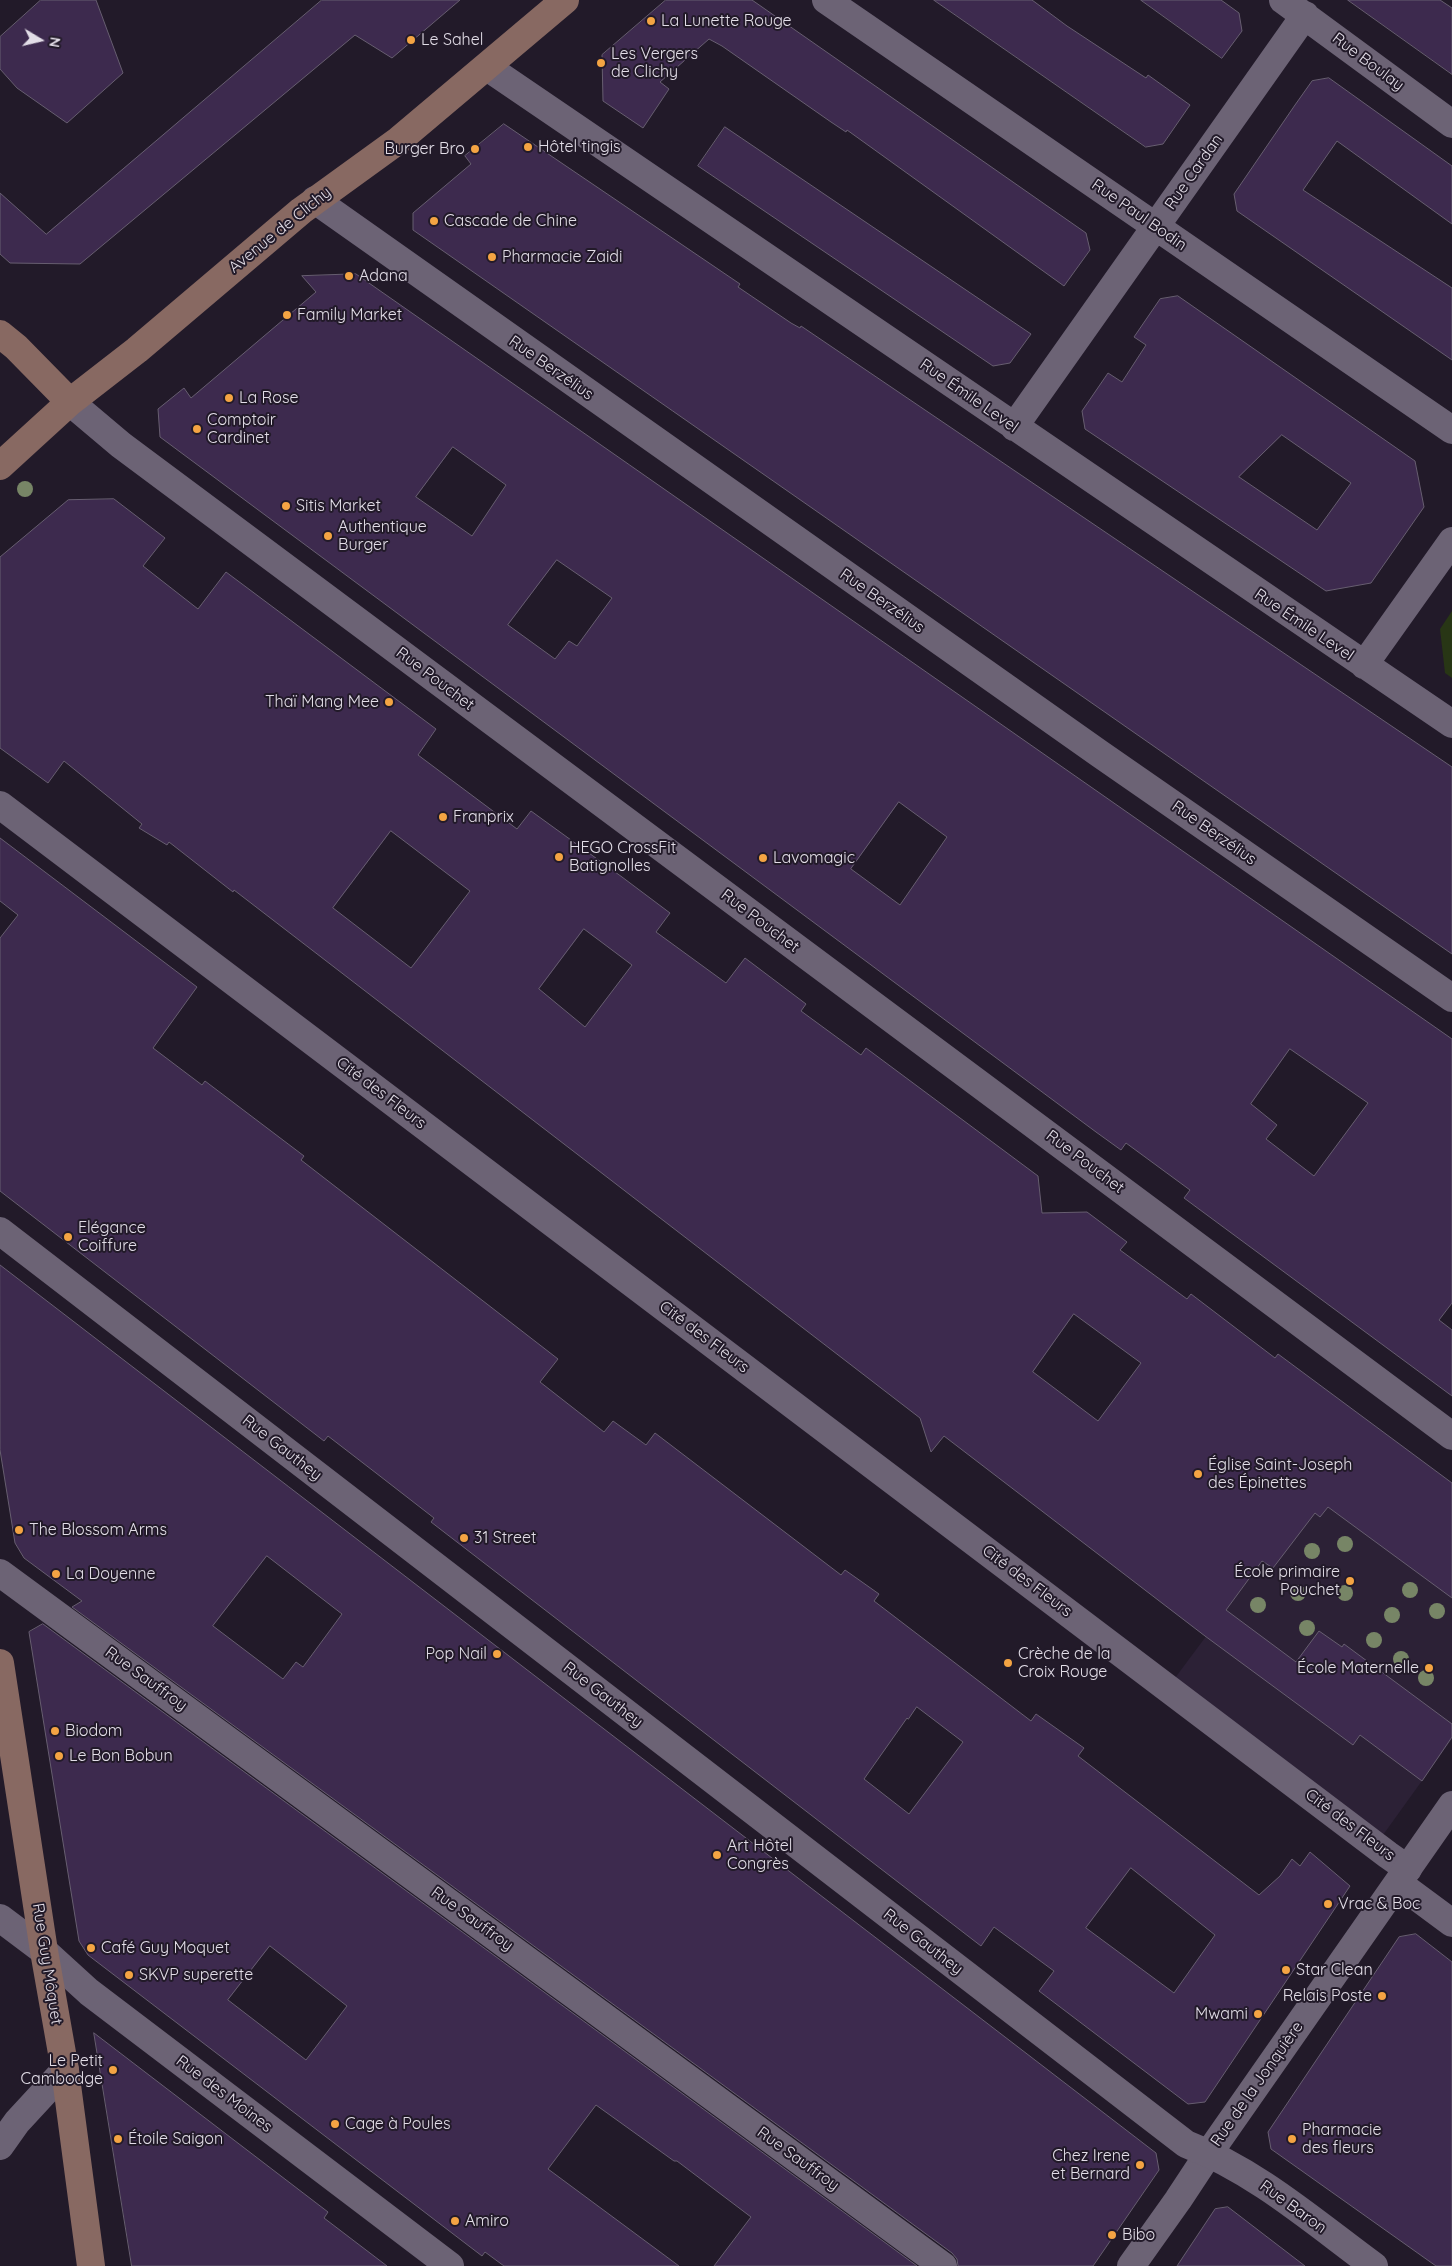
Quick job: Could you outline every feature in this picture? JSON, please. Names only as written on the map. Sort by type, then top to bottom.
[{"type":"main road","name":"Avenue de Clichy","points":[[0,466],[70,402],[138,350],[315,200],[399,140],[565,0]]},
{"type":"main road","points":[[0,334],[70,402]]},
{"type":"main road","name":"Rue Guy Môquet","points":[[0,1663],[44,1952],[65,2070],[91,2266]]},
{"type":"street","name":"Rue Paul Bodin","points":[[826,0],[1452,430]]},
{"type":"street","name":"Rue Boulay","points":[[1283,0],[1452,124]]},
{"type":"street","name":"Rue Cardan","points":[[1014,427],[1305,15]]},
{"type":"street","name":"Rue Émile Level","points":[[487,67],[1452,724]]},
{"type":"street","name":"Rue Berzélius","points":[[315,200],[1100,754],[1452,998]]},
{"type":"street","name":"Rue Pouchet","points":[[70,402],[121,445],[1452,1436]]},
{"type":"street","points":[[1364,665],[1452,540]]},
{"type":"street","name":"Cité des Fleurs","points":[[0,804],[1388,1855],[1403,1876],[1452,1923]]},
{"type":"street","name":"Rue Gauthey","points":[[0,1231],[1178,2138],[1186,2144],[1209,2153]]},
{"type":"street","name":"Rue Sauffroy","points":[[0,1573],[943,2266]]},
{"type":"street","name":"Rue de la Jonquière","points":[[1131,2266],[1452,1805]]},
{"type":"street","name":"Rue des Moines","points":[[0,1918],[44,1952],[89,1992],[450,2266]]},
{"type":"street","points":[[0,2146],[17,2122],[65,2070]]},
{"type":"street","name":"Rue Baron","points":[[1209,2153],[1246,2172],[1374,2266]]},
{"type":"shaded area","name":"École primaire Pouchet","points":[[1367,1420],[1452,1484],[1452,1739],[1383,1835],[1175,1678]]},
{"type":"green space","points":[[1452,611],[1452,678],[1445,673],[1440,629]]},
{"type":"building","points":[[41,0],[96,0],[123,73],[67,123],[17,88],[0,69],[0,37]]},
{"type":"building","points":[[322,0],[460,0],[392,58],[355,35],[80,264],[10,263],[0,254],[0,193],[46,234]]},
{"type":"building","points":[[666,0],[752,0],[1086,233],[1090,250],[1064,286],[847,130],[846,132],[722,46],[709,39],[660,82],[669,89],[643,128],[603,101],[602,55]]},
{"type":"building","points":[[934,0],[1032,0],[1067,26],[1146,78],[1148,75],[1190,105],[1163,144],[1146,147]]},
{"type":"building","points":[[1141,0],[1221,0],[1239,13],[1242,31],[1222,58]]},
{"type":"building","points":[[1348,0],[1440,0],[1452,8],[1452,74]]},
{"type":"building","points":[[1329,78],[1452,166],[1452,224],[1337,141],[1303,190],[1452,288],[1452,360],[1237,211],[1234,194],[1295,105],[1312,81]]},
{"type":"building","points":[[504,124],[740,284],[738,287],[791,323],[800,328],[801,326],[1452,767],[1452,954],[413,230],[413,213],[471,164],[465,156]]},
{"type":"building","points":[[725,127],[1031,334],[1010,363],[993,366],[698,166]]},
{"type":"building","points":[[356,274],[1452,1039],[1452,1303],[1439,1320],[1452,1330],[1452,1396],[1184,1198],[1190,1190],[1126,1143],[1121,1150],[1096,1132],[160,437],[158,409],[184,388],[191,398],[316,292],[302,276]],"holes":[[[453,447],[506,485],[472,536],[416,497]],[[557,560],[612,598],[577,646],[569,641],[555,659],[508,625]],[[899,802],[947,837],[900,905],[851,869]],[[1290,1049],[1368,1103],[1314,1176],[1266,1139],[1277,1125],[1251,1104]]]},
{"type":"building","points":[[1178,296],[1415,461],[1424,507],[1371,583],[1326,591],[1085,429],[1082,411],[1108,373],[1122,382],[1146,345],[1134,337],[1160,299]],"holes":[[[1282,435],[1351,483],[1317,530],[1239,477]]]},
{"type":"building","points":[[114,499],[165,538],[143,566],[198,609],[226,572],[436,729],[418,755],[517,829],[531,811],[622,877],[670,913],[656,932],[726,983],[745,958],[806,1004],[801,1011],[861,1055],[866,1048],[1038,1176],[1042,1213],[1087,1212],[1127,1242],[1120,1250],[1187,1299],[1191,1294],[1275,1358],[1278,1354],[1452,1483],[1452,1598],[1328,1507],[1320,1517],[1315,1513],[1273,1568],[1262,1561],[1226,1610],[1296,1662],[1319,1631],[1342,1647],[1344,1644],[1452,1724],[1452,1737],[1422,1781],[1360,1735],[1353,1745],[1205,1636],[944,1436],[931,1452],[920,1418],[234,890],[233,892],[169,842],[167,845],[139,828],[142,824],[64,761],[48,783],[0,748],[0,557],[68,500]],"holes":[[[391,831],[470,891],[411,968],[333,908]],[[584,929],[632,965],[585,1027],[539,989]],[[1074,1314],[1141,1363],[1098,1421],[1033,1372]]]},
{"type":"building","points":[[0,838],[197,987],[153,1048],[202,1085],[205,1081],[304,1156],[301,1160],[558,1359],[540,1382],[604,1432],[613,1421],[646,1445],[655,1433],[841,1575],[845,1570],[879,1594],[874,1601],[1031,1721],[1036,1714],[1084,1748],[1078,1756],[1259,1895],[1280,1876],[1292,1859],[1300,1866],[1310,1852],[1350,1886],[1205,2102],[1188,2104],[1039,1991],[1054,1971],[994,1927],[981,1946],[431,1522],[434,1518],[328,1436],[324,1441],[0,1191],[0,938],[18,915],[0,901]],"holes":[[[917,1707],[963,1742],[909,1814],[864,1779],[907,1718]],[[1131,1868],[1215,1935],[1174,1993],[1086,1928]]]},
{"type":"building","points":[[0,1265],[1156,2153],[1159,2170],[1093,2266],[958,2266],[957,2259],[952,2253],[72,1607],[82,1601],[24,1558],[15,1543],[0,1450]],"holes":[[[267,1556],[342,1614],[303,1667],[296,1662],[283,1679],[213,1626]]]},
{"type":"building","points":[[43,1624],[917,2266],[714,2266],[751,2217],[677,2161],[674,2161],[596,2105],[548,2169],[679,2266],[504,2266],[485,2252],[482,2256],[88,1955],[79,1941],[29,1632]],"holes":[[[270,1946],[347,2006],[306,2060],[228,2000]]]},
{"type":"building","points":[[1416,1934],[1452,1962],[1452,2266],[1436,2266],[1271,2149],[1268,2132],[1399,1937]]},
{"type":"building","points":[[94,2033],[328,2212],[324,2218],[387,2266],[132,2266]]},
{"type":"building","points":[[1228,2207],[1305,2266],[1177,2266],[1215,2209]]},
{"type":"place","name":"La Lunette Rouge","points":[[651,21]]},
{"type":"place","name":"Le Sahel","points":[[411,40]]},
{"type":"place","name":"Les Vergers de Clichy","points":[[601,63]]},
{"type":"place","name":"Hôtel tingis","points":[[528,147]]},
{"type":"place","name":"Burger Bro","points":[[475,149]]},
{"type":"place","name":"Cascade de Chine","points":[[434,221]]},
{"type":"place","name":"Pharmacie Zaidi","points":[[492,257]]},
{"type":"place","name":"Adana","points":[[349,276]]},
{"type":"place","name":"Family Market","points":[[287,315]]},
{"type":"place","name":"La Rose","points":[[229,398]]},
{"type":"place","name":"Comptoir Cardinet","points":[[197,429]]},
{"type":"place","name":"Sitis Market","points":[[286,506]]},
{"type":"place","name":"Authentique Burger","points":[[328,536]]},
{"type":"place","name":"Thaï Mang Mee","points":[[389,702]]},
{"type":"place","name":"Franprix","points":[[443,817]]},
{"type":"place","name":"HEGO CrossFit Batignolles","points":[[559,857]]},
{"type":"place","name":"Lavomagic","points":[[763,858]]},
{"type":"place","name":"Elégance Coiffure","points":[[68,1237]]},
{"type":"place","name":"Église Saint-Joseph des Épinettes","points":[[1198,1474]]},
{"type":"place","name":"The Blossom Arms","points":[[19,1530]]},
{"type":"place","name":"31 Street","points":[[464,1538]]},
{"type":"place","name":"La Doyenne","points":[[56,1574]]},
{"type":"place","name":"École primaire Pouchet","points":[[1350,1581]]},
{"type":"place","name":"Pop Nail","points":[[497,1654]]},
{"type":"place","name":"Crèche de la Croix Rouge","points":[[1008,1663]]},
{"type":"place","name":"École Maternelle","points":[[1429,1668]]},
{"type":"place","name":"Biodom","points":[[55,1731]]},
{"type":"place","name":"Le Bon Bobun","points":[[59,1756]]},
{"type":"place","name":"Art Hôtel Congrès","points":[[717,1855]]},
{"type":"place","name":"Vrac & Boc","points":[[1328,1904]]},
{"type":"place","name":"Café Guy Moquet","points":[[91,1948]]},
{"type":"place","name":"Star Clean","points":[[1286,1970]]},
{"type":"place","name":"SKVP superette","points":[[129,1975]]},
{"type":"place","name":"Relais Poste","points":[[1382,1996]]},
{"type":"place","name":"Mwami","points":[[1258,2014]]},
{"type":"place","name":"Le Petit Cambodge","points":[[113,2070]]},
{"type":"place","name":"Cage à Poules","points":[[335,2124]]},
{"type":"place","name":"Étoile Saigon","points":[[118,2139]]},
{"type":"place","name":"Pharmacie des fleurs","points":[[1292,2139]]},
{"type":"place","name":"Chez Irene et Bernard","points":[[1140,2165]]},
{"type":"place","name":"Amiro","points":[[455,2221]]},
{"type":"place","name":"Bibo","points":[[1112,2235]]}]
